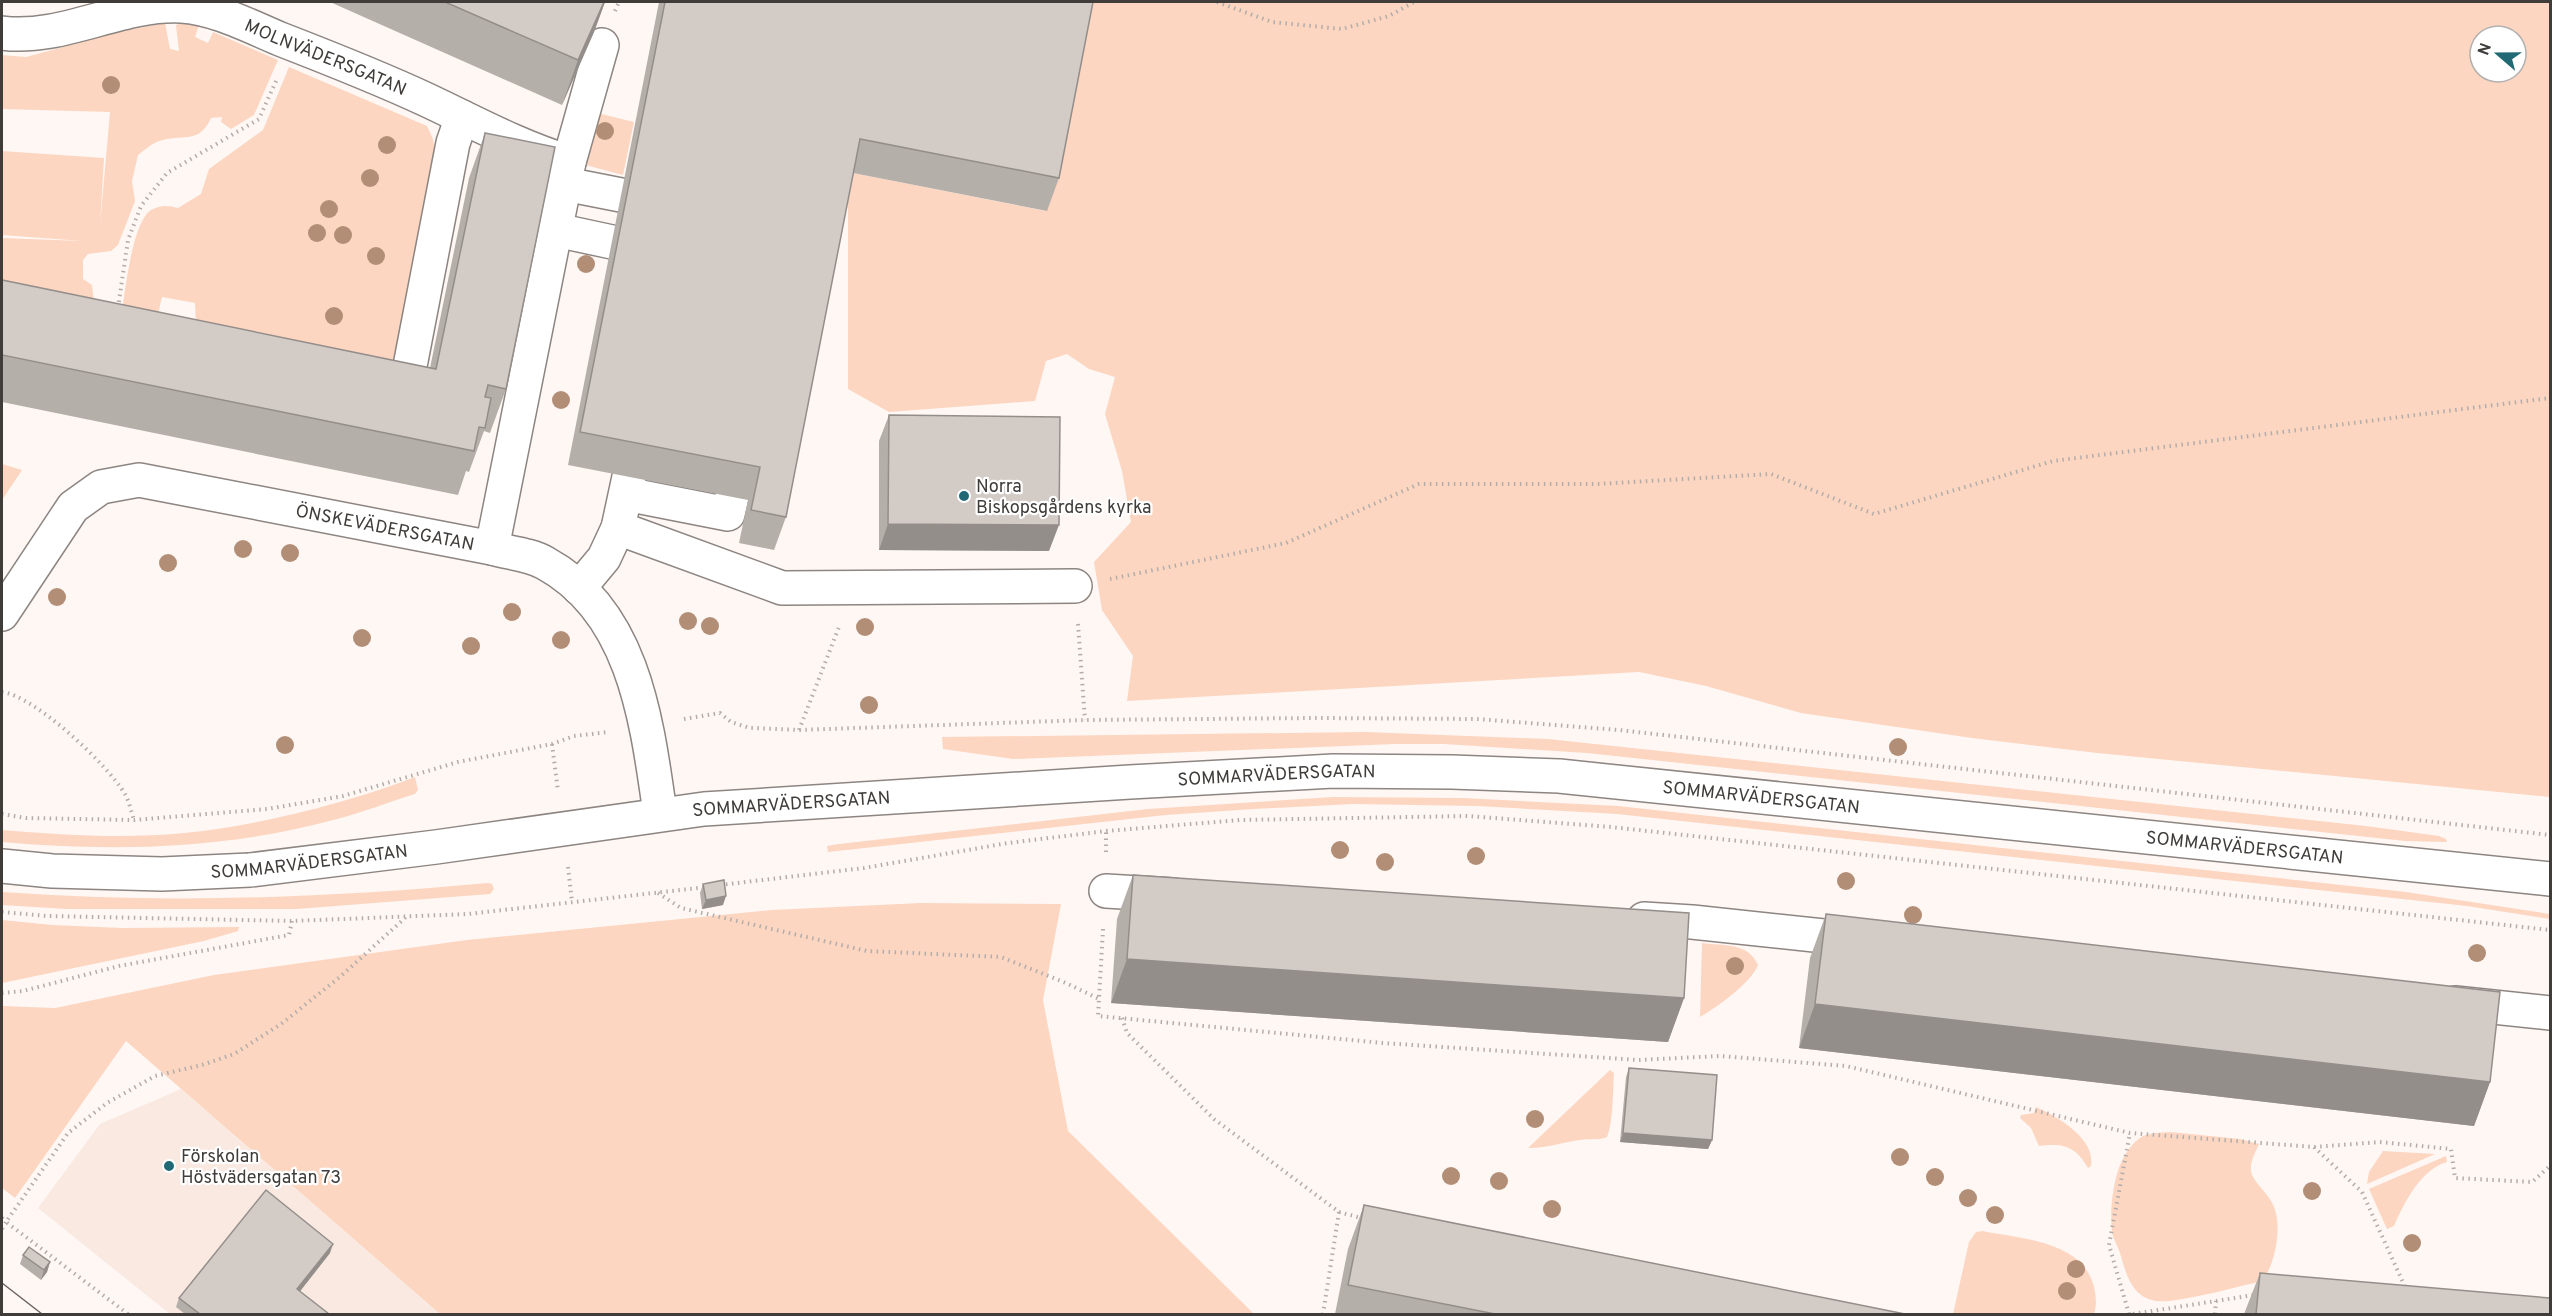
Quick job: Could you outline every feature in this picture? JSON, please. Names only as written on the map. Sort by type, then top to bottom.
[{"type":"street","name":"MOLNVÄDERSGATAN","points":[[2,33],[52,31],[148,8],[181,6],[218,14],[462,117],[533,151],[567,173],[621,195]]},
{"type":"street","points":[[492,548],[567,173],[602,45]]},
{"type":"street","points":[[358,383],[405,392],[453,143],[462,117]]},
{"type":"street","points":[[556,230],[612,242]]},
{"type":"street","name":"ÖNSKEVÄDERSGATAN","points":[[2,614],[73,507],[101,487],[139,480],[492,548],[544,562],[579,588],[599,608],[636,683],[647,725],[660,813]]},
{"type":"street","points":[[579,588],[604,558],[618,528],[628,486],[728,514],[732,497]]},
{"type":"street","points":[[618,528],[782,588],[1075,586]]},
{"type":"street","name":"SOMMARVÄDERSGATAN","points":[[2,866],[52,871],[162,874],[250,870],[436,847],[704,808],[1333,771],[1559,776],[2550,879]]},
{"type":"street","points":[[1106,891],[1201,896]]},
{"type":"street","points":[[1620,918],[1692,922],[1894,944]]},
{"type":"street","points":[[2431,1001],[2550,1013]]},
{"type":"path","points":[[1217,2],[1272,22],[1342,29],[1389,16],[1414,2]]},
{"type":"path","points":[[117,317],[128,240],[141,206],[167,173],[259,119],[293,44]]},
{"type":"path","points":[[1084,720],[1075,586],[1286,543],[1419,484],[1597,484],[1771,474],[1874,514],[2053,461],[2550,398]]},
{"type":"path","points":[[799,730],[854,588]]},
{"type":"path","points":[[2,692],[11,693],[49,716],[106,769],[126,795],[134,820]]},
{"type":"path","points":[[2,912],[47,916],[291,921],[468,914],[864,868],[1008,843],[1106,831],[1240,820],[1467,816],[1611,827],[2550,930]]},
{"type":"path","points":[[658,892],[681,908],[867,951],[1000,957],[1066,983],[1099,999]]},
{"type":"path","points":[[2,1229],[68,1133],[107,1103],[154,1076],[202,1065],[244,1048],[298,1011],[406,916]]},
{"type":"path","points":[[2,993],[23,992],[119,966],[289,935],[291,921]]},
{"type":"path","points":[[1098,1016],[1383,1043],[1545,1054],[1638,1060],[1720,1056],[1846,1066],[2130,1133],[2314,1147],[2380,1142],[2451,1149],[2455,1178],[2532,1182],[2550,1166]]},
{"type":"path","points":[[1122,1018],[1127,1034],[1214,1119],[1339,1212],[1372,1222]]},
{"type":"path","points":[[2130,1133],[2109,1245],[2131,1314],[2260,1294]]},
{"type":"path","points":[[2314,1147],[2362,1192],[2410,1298]]},
{"type":"path","points":[[1323,1314],[1339,1212]]},
{"type":"path","points":[[2,1218],[128,1314]]},
{"type":"path","points":[[2215,1314],[2216,1301]]},
{"type":"shaded area","points":[[936,2],[2550,2],[2550,797],[2097,753],[1972,738],[1801,713],[1706,686],[1639,672],[1127,701],[1133,656],[1102,610],[1094,562],[1131,522],[1122,471],[1105,414],[1115,377],[1089,369],[1067,354],[1046,361],[1035,401],[889,412],[848,389],[848,172],[1046,211]]},
{"type":"shaded area","points":[[187,21],[199,25],[195,37],[208,43],[213,32],[278,60],[254,115],[231,129],[221,122],[222,117],[211,118],[202,132],[191,137],[159,141],[138,155],[132,181],[135,201],[118,245],[111,251],[88,254],[83,260],[83,279],[92,285],[94,302],[2,294],[2,238],[82,241],[2,235],[2,151],[104,158],[100,225],[110,112],[2,109],[2,55],[26,57],[123,31],[165,23],[170,49],[179,51],[176,25]]},
{"type":"shaded area","points":[[289,67],[427,126],[433,139],[437,163],[400,354],[383,375],[196,326],[195,303],[162,297],[158,314],[119,335],[133,249],[144,218],[154,208],[171,206],[178,208],[201,194],[209,169],[263,130]]},
{"type":"shaded area","points":[[593,112],[634,122],[623,175],[578,163]]},
{"type":"shaded area","points":[[2,464],[22,470],[2,500]]},
{"type":"shaded area","points":[[1366,732],[1548,739],[2366,826],[2439,836],[2447,842],[2405,841],[1587,753],[1444,744],[1395,744],[1013,759],[943,749],[942,737]]},
{"type":"shaded area","points":[[415,777],[418,790],[415,794],[337,819],[254,837],[170,846],[128,847],[2,842],[2,830],[116,836],[161,835],[212,830],[301,812],[361,796]]},
{"type":"shaded area","points":[[1333,797],[1463,798],[1618,806],[2406,892],[2550,914],[2550,919],[2467,906],[1617,814],[1478,806],[1353,804],[1254,809],[1166,815],[828,852],[827,846],[1148,809]]},
{"type":"shaded area","points":[[492,884],[494,889],[490,894],[297,909],[66,909],[2,905],[2,892],[124,898],[245,898]]},
{"type":"shaded area","points":[[921,903],[1061,904],[1043,1000],[1068,1131],[1254,1314],[440,1314],[126,1041],[15,1198],[2,1188],[2,1006],[55,1008],[214,975],[467,940],[772,910]]},
{"type":"shaded area","points":[[2,920],[122,928],[239,927],[238,931],[204,941],[2,983]]},
{"type":"shaded area","points":[[1702,943],[1734,946],[1748,952],[1758,965],[1741,987],[1700,1017]]},
{"type":"shaded area","points":[[1610,1070],[1614,1073],[1612,1115],[1607,1137],[1528,1148]]},
{"type":"shaded area","name":"Förskolan Höstvädersgatan 73","points":[[181,1089],[440,1314],[170,1314],[38,1208],[100,1124]]},
{"type":"shaded area","points":[[2036,1107],[2064,1122],[2081,1137],[2091,1156],[2091,1166],[2088,1168],[2078,1155],[2068,1148],[2055,1145],[2039,1146],[2031,1128],[2020,1118],[2021,1115],[2034,1113]]},
{"type":"shaded area","points":[[2171,1132],[2240,1139],[2259,1144],[2252,1159],[2251,1171],[2275,1210],[2278,1230],[2272,1263],[2263,1281],[2165,1301],[2148,1299],[2141,1295],[2131,1283],[2112,1232],[2111,1208],[2115,1181],[2124,1156],[2140,1138],[2151,1134]]},
{"type":"shaded area","points":[[2383,1151],[2435,1154],[2367,1184],[2369,1172]]},
{"type":"shaded area","points":[[2446,1156],[2447,1162],[2421,1179],[2408,1197],[2394,1226],[2387,1229],[2369,1189]]},
{"type":"shaded area","points":[[1983,1231],[2049,1245],[2077,1260],[2088,1272],[2094,1287],[2096,1308],[2094,1314],[1953,1314],[1969,1242],[1976,1232]]},
{"type":"building","points":[[445,2],[604,2],[578,60]]},
{"type":"building","points":[[665,2],[1093,2],[1059,178],[860,139],[786,517],[751,510],[760,467],[580,432]]},
{"type":"building","points":[[485,133],[555,147],[506,389],[488,385],[485,397],[491,398],[485,428],[479,427],[474,451],[2,355],[2,280],[436,369]]},
{"type":"building","name":"Norra Biskopsgårdens kyrka","points":[[889,415],[1060,417],[1059,525],[888,524]]},
{"type":"building","points":[[1133,875],[1689,913],[1684,998],[1127,959]]},
{"type":"building","points":[[724,880],[726,896],[706,900],[703,884]]},
{"type":"building","points":[[1826,914],[2500,992],[2490,1082],[1815,1004]]},
{"type":"building","points":[[1629,1068],[1717,1075],[1712,1140],[1623,1133]]},
{"type":"building","points":[[266,1190],[333,1244],[297,1289],[329,1314],[200,1314],[179,1298]]},
{"type":"building","points":[[1364,1205],[1905,1314],[1495,1314],[1348,1285]]},
{"type":"building","points":[[29,1247],[50,1262],[44,1270],[23,1255]]},
{"type":"building","points":[[2260,1273],[2550,1298],[2550,1314],[2256,1314]]},
{"type":"tram line","points":[[2,1283],[42,1314]]},
{"type":"place","name":"Norra Biskopsgårdens kyrka","points":[[964,496]]},
{"type":"place","name":"Förskolan Höstvädersgatan 73","points":[[169,1166]]}]
